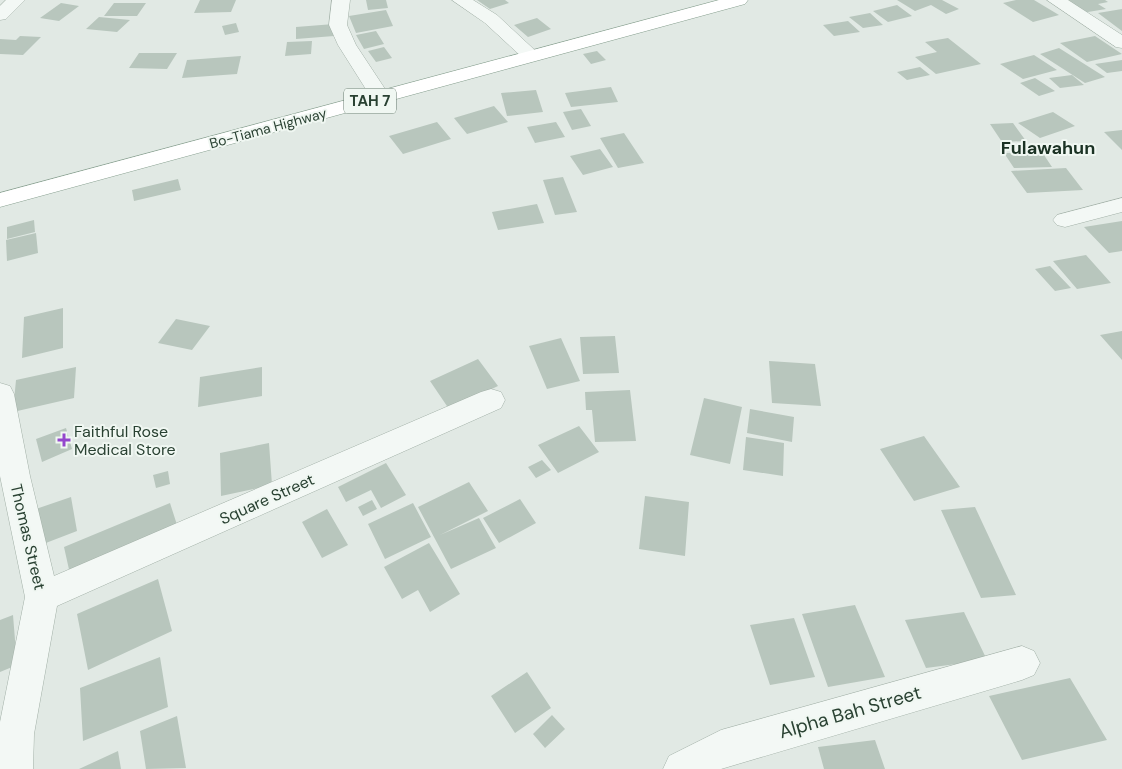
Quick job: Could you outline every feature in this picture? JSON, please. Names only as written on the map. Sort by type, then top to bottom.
[{"type":"highway","name":"Bo-Tiama Highway","points":[[0,200],[739,0]]},
{"type":"street","points":[[0,15],[16,0]]},
{"type":"street","points":[[341,0],[338,25],[347,45],[381,98]]},
{"type":"street","points":[[461,0],[490,19],[531,55]]},
{"type":"street","points":[[1056,0],[1122,43]]},
{"type":"street","points":[[1065,220],[1122,205]]},
{"type":"street","name":"Thomas Street","points":[[0,394],[7,480],[42,597],[10,749]]},
{"type":"street","name":"Square Street","points":[[42,597],[491,400]]},
{"type":"street","name":"Alpha Bah Street","points":[[682,769],[721,749],[1022,663]]},
{"type":"building","points":[[200,0],[236,0],[231,12],[194,13]]},
{"type":"building","points":[[366,0],[386,0],[388,8],[368,10]]},
{"type":"building","points":[[477,0],[505,0],[509,3],[490,9]]},
{"type":"building","points":[[897,0],[942,0],[959,9],[946,14],[931,5],[915,11]]},
{"type":"building","points":[[1016,0],[1034,0],[1059,15],[1033,22],[1003,3]]},
{"type":"building","points":[[1062,0],[1105,0],[1108,2],[1098,4],[1106,9],[1082,13]]},
{"type":"building","points":[[61,3],[79,6],[59,21],[40,18]]},
{"type":"building","points":[[114,3],[146,3],[137,16],[104,16]]},
{"type":"building","points":[[897,5],[912,16],[888,22],[873,11]]},
{"type":"building","points":[[1122,9],[1122,31],[1098,13]]},
{"type":"building","points":[[386,10],[393,26],[356,33],[349,16]]},
{"type":"building","points":[[870,13],[883,25],[863,28],[849,17]]},
{"type":"building","points":[[99,17],[130,20],[117,32],[86,29]]},
{"type":"building","points":[[537,18],[551,29],[528,37],[514,25]]},
{"type":"building","points":[[848,21],[860,32],[834,36],[823,25]]},
{"type":"building","points":[[236,23],[239,32],[225,35],[222,26]]},
{"type":"building","points":[[334,24],[334,36],[296,39],[296,27]]},
{"type":"building","points":[[376,31],[384,44],[364,49],[356,35]]},
{"type":"building","points":[[20,36],[41,37],[23,55],[0,54],[0,39],[16,40]]},
{"type":"building","points":[[1095,36],[1122,54],[1087,62],[1060,43]]},
{"type":"building","points":[[948,38],[981,64],[936,74],[915,57],[937,52],[925,42]]},
{"type":"building","points":[[312,41],[311,54],[285,56],[287,42]]},
{"type":"building","points":[[384,47],[392,58],[376,62],[368,51]]},
{"type":"building","points":[[1059,48],[1105,77],[1085,83],[1040,54]]},
{"type":"building","points":[[597,51],[606,60],[591,64],[583,54]]},
{"type":"building","points":[[139,53],[177,53],[167,69],[129,68]]},
{"type":"building","points":[[1034,55],[1057,70],[1023,79],[1000,64]]},
{"type":"building","points":[[241,56],[237,74],[182,78],[187,60]]},
{"type":"building","points":[[1122,60],[1122,71],[1107,73],[1095,64]]},
{"type":"building","points":[[920,67],[930,75],[907,80],[897,72]]},
{"type":"building","points":[[1072,75],[1084,85],[1060,88],[1049,78]]},
{"type":"building","points":[[1035,78],[1055,91],[1039,96],[1020,83]]},
{"type":"building","points":[[611,87],[618,102],[571,107],[565,93]]},
{"type":"building","points":[[536,90],[543,112],[507,116],[501,93]]},
{"type":"building","points":[[494,106],[508,122],[467,134],[454,118]]},
{"type":"building","points":[[581,109],[591,126],[572,130],[563,112]]},
{"type":"building","points":[[1053,112],[1075,126],[1040,138],[1018,123]]},
{"type":"building","points":[[437,122],[451,139],[403,154],[389,136]]},
{"type":"building","points":[[556,122],[565,137],[535,143],[527,127]]},
{"type":"building","points":[[1013,123],[1026,141],[1002,142],[990,124]]},
{"type":"building","points":[[1122,130],[1122,150],[1104,132]]},
{"type":"building","points":[[624,133],[644,163],[618,168],[600,138]]},
{"type":"building","points":[[600,149],[613,167],[583,175],[570,156]]},
{"type":"building","points":[[1042,152],[1052,167],[1014,168],[1004,153]]},
{"type":"building","points":[[1066,168],[1083,190],[1027,193],[1011,171]]},
{"type":"building","points":[[563,177],[577,212],[555,215],[543,180]]},
{"type":"building","points":[[178,179],[181,190],[134,201],[132,190]]},
{"type":"building","points":[[537,204],[544,223],[498,230],[492,212]]},
{"type":"building","points":[[34,220],[35,232],[7,239],[7,227]]},
{"type":"building","points":[[1122,221],[1122,251],[1109,253],[1084,227]]},
{"type":"building","points":[[36,233],[38,253],[7,261],[6,240]]},
{"type":"building","points":[[1086,255],[1111,283],[1077,289],[1053,261]]},
{"type":"building","points":[[1050,266],[1071,288],[1055,291],[1035,269]]},
{"type":"building","points":[[63,308],[63,348],[22,358],[24,317]]},
{"type":"building","points":[[176,319],[210,326],[192,350],[158,343]]},
{"type":"building","points":[[1122,331],[1122,360],[1100,335]]},
{"type":"building","points":[[615,336],[619,373],[583,374],[580,337]]},
{"type":"building","points":[[561,338],[580,381],[547,389],[529,346]]},
{"type":"building","points":[[478,359],[498,386],[449,409],[430,381]]},
{"type":"building","points":[[769,361],[815,364],[821,406],[772,403]]},
{"type":"building","points":[[76,367],[74,398],[13,412],[16,380]]},
{"type":"building","points":[[262,367],[262,396],[198,407],[200,377]]},
{"type":"building","points":[[630,390],[636,441],[595,442],[592,410],[586,410],[585,392]]},
{"type":"building","points":[[704,398],[742,407],[730,464],[690,455]]},
{"type":"building","points":[[750,409],[794,417],[792,442],[747,433]]},
{"type":"building","points":[[579,426],[599,452],[558,473],[538,445]]},
{"type":"building","points":[[66,428],[72,449],[42,462],[36,439]]},
{"type":"building","points":[[924,436],[960,487],[914,501],[880,449]]},
{"type":"building","points":[[746,437],[784,443],[783,476],[743,470]]},
{"type":"building","points":[[269,443],[272,485],[221,496],[220,453]]},
{"type":"building","points":[[542,460],[551,470],[536,478],[528,467]]},
{"type":"building","points":[[386,463],[406,495],[381,508],[371,490],[346,502],[338,487]]},
{"type":"building","points":[[168,471],[170,484],[156,488],[153,475]]},
{"type":"building","points":[[469,482],[488,511],[440,535],[479,518],[496,548],[451,569],[418,507]]},
{"type":"building","points":[[645,496],[689,502],[685,556],[639,549]]},
{"type":"building","points":[[71,497],[77,531],[38,546],[33,510]]},
{"type":"building","points":[[520,499],[536,523],[499,543],[483,518]]},
{"type":"building","points":[[372,500],[377,509],[363,516],[358,507]]},
{"type":"building","points":[[170,503],[178,528],[70,574],[64,547]]},
{"type":"building","points":[[413,503],[431,537],[385,559],[368,524]]},
{"type":"building","points":[[975,507],[1016,595],[981,598],[941,510]]},
{"type":"building","points":[[327,509],[348,545],[322,558],[302,522]]},
{"type":"building","points":[[429,543],[460,594],[430,612],[418,590],[402,599],[384,567]]},
{"type":"building","points":[[158,579],[172,631],[88,670],[77,614]]},
{"type":"building","points":[[855,605],[885,677],[828,687],[802,614]]},
{"type":"building","points":[[964,612],[987,660],[926,668],[905,620]]},
{"type":"building","points":[[13,615],[17,665],[0,672],[0,620]]},
{"type":"building","points":[[794,618],[815,677],[770,685],[750,625]]},
{"type":"building","points":[[160,657],[168,707],[83,741],[80,688]]},
{"type":"building","points":[[527,672],[551,708],[515,733],[491,696]]},
{"type":"building","points":[[1070,678],[1107,740],[1022,760],[989,696]]},
{"type":"building","points":[[552,715],[565,729],[545,748],[533,734]]},
{"type":"building","points":[[177,716],[186,768],[146,769],[140,731]]},
{"type":"building","points":[[875,740],[885,769],[824,769],[818,747]]},
{"type":"building","points":[[118,751],[121,769],[79,769]]},
{"type":"place","name":"Faithful Rose Medical Store","points":[[64,440]]},
{"type":"district","name":"Fulawahun","points":[[1048,148]]}]
